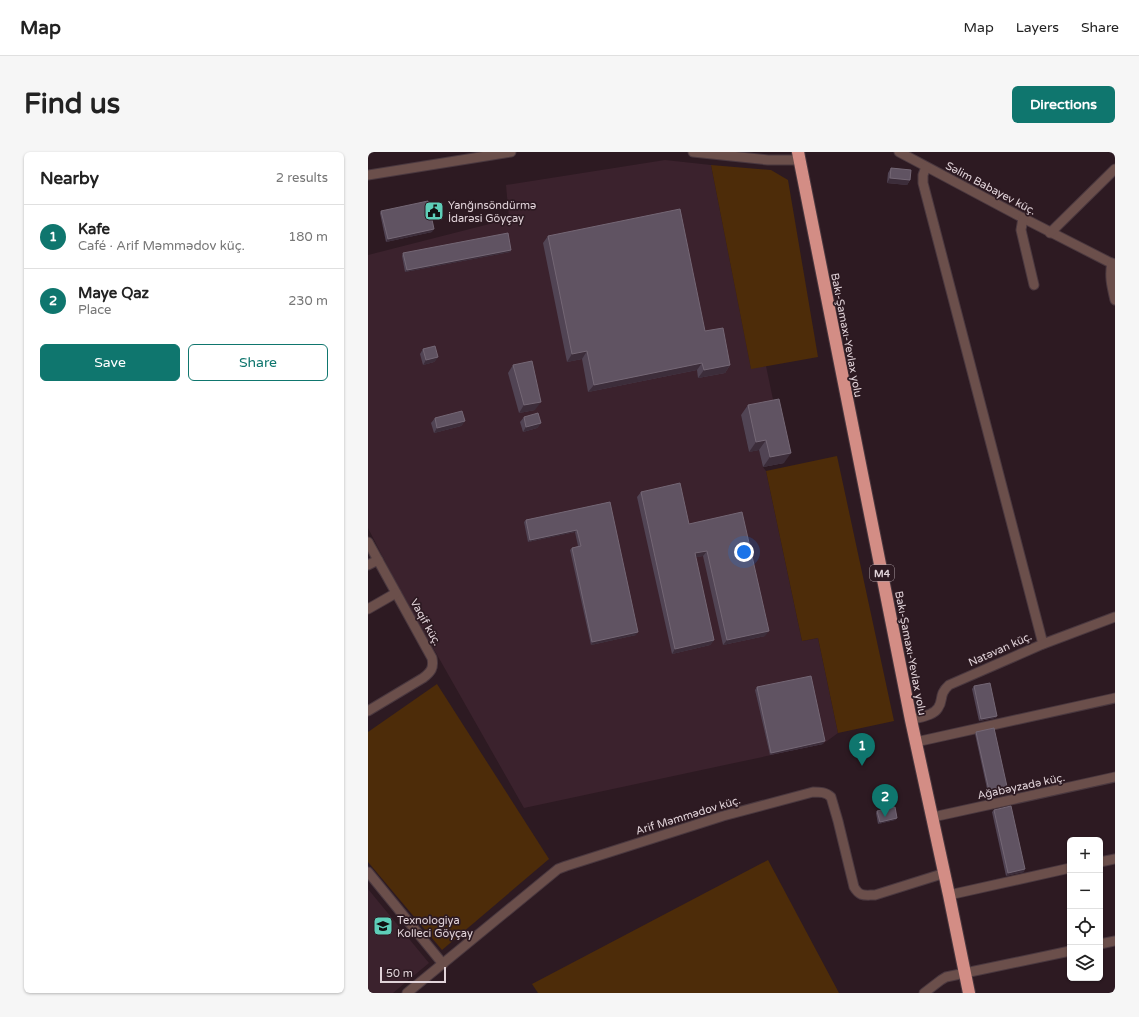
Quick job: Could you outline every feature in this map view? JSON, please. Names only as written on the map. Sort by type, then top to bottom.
[{"type":"highway","name":"Bakı-Şamaxı-Yevlax yolu","points":[[798,156],[911,720],[933,817],[969,993]]},
{"type":"street","points":[[368,175],[511,152]]},
{"type":"street","points":[[693,152],[798,156]]},
{"type":"street","name":"Səlim Babayev küç.","points":[[899,152],[1050,233],[1113,264]]},
{"type":"street","points":[[926,167],[923,175],[923,183],[1042,644]]},
{"type":"street","points":[[1050,233],[1115,169]]},
{"type":"street","points":[[1023,218],[1021,230],[1034,284]]},
{"type":"street","points":[[1113,264],[1110,272],[1115,300]]},
{"type":"street","name":"Vaqif küç.","points":[[368,542],[434,664],[430,673],[423,678],[368,711]]},
{"type":"street","points":[[368,565],[378,560]]},
{"type":"street","points":[[368,609],[396,593]]},
{"type":"street","name":"Natəvan küç.","points":[[911,720],[931,714],[939,708],[943,691],[949,685],[1042,644],[1115,617]]},
{"type":"street","points":[[916,742],[1115,698]]},
{"type":"street","name":"Ağabəyzadə küç.","points":[[933,817],[1115,777]]},
{"type":"street","name":"Arif Məmmədov küç.","points":[[407,993],[558,869],[723,816],[813,792],[822,792],[831,797],[854,886],[858,893],[864,895],[875,895],[944,873]]},
{"type":"street","points":[[1103,861],[1115,858]]},
{"type":"street","points":[[949,895],[1067,869]]},
{"type":"street","points":[[368,872],[443,964]]},
{"type":"street","points":[[1103,943],[1115,940]]},
{"type":"street","points":[[924,993],[946,977],[1067,952]]},
{"type":"shaded area","points":[[665,160],[711,165],[751,368],[766,366],[774,404],[741,415],[749,452],[759,450],[763,467],[766,471],[802,641],[818,638],[838,733],[823,744],[524,808],[394,579],[368,528],[368,255],[509,219],[506,185]]},
{"type":"shaded area","points":[[711,165],[771,170],[788,180],[818,357],[751,369]]},
{"type":"shaded area","points":[[837,456],[894,721],[838,733],[818,638],[802,641],[766,471]]},
{"type":"shaded area","points":[[437,684],[549,859],[442,950],[368,862],[368,732]]},
{"type":"shaded area","points":[[768,860],[839,993],[538,993],[532,984]]},
{"type":"shaded area","name":"Texnologiya Kolleci Göyçay","points":[[368,889],[429,963],[393,993],[368,993]]},
{"type":"building","points":[[891,168],[911,170],[910,180],[890,178]]},
{"type":"building","points":[[428,201],[434,229],[388,239],[381,211]]},
{"type":"building","points":[[680,209],[705,331],[723,328],[730,365],[704,370],[702,363],[594,385],[587,351],[572,354],[548,236]]},
{"type":"building","points":[[508,233],[511,250],[407,270],[403,253]]},
{"type":"building","points":[[435,346],[438,357],[426,360],[423,349]]},
{"type":"building","points":[[532,361],[541,402],[524,405],[513,365]]},
{"type":"building","points":[[779,399],[791,453],[770,457],[766,440],[756,442],[748,405]]},
{"type":"building","points":[[462,411],[465,421],[437,428],[435,418]]},
{"type":"building","points":[[538,413],[541,423],[526,427],[524,417]]},
{"type":"building","points":[[680,483],[689,524],[742,512],[769,631],[727,640],[707,551],[695,553],[714,640],[675,649],[641,492]]},
{"type":"building","points":[[610,502],[638,632],[592,642],[572,548],[581,546],[577,530],[530,540],[526,520]]},
{"type":"building","points":[[811,676],[825,741],[771,753],[757,687]]},
{"type":"building","points":[[990,683],[997,716],[981,719],[974,686]]},
{"type":"building","points":[[994,728],[1008,791],[990,795],[976,732]]},
{"type":"building","points":[[1011,806],[1025,869],[1008,873],[994,810]]},
{"type":"building","points":[[895,807],[897,818],[880,822],[877,811]]},
{"type":"place","name":"Yanğınsöndürmə İdarəsi Göyçay","points":[[434,211]]},
{"type":"place","name":"Kafe","points":[[862,766]]},
{"type":"place","name":"Maye Qaz","points":[[885,817]]},
{"type":"place","name":"Texnologiya Kolleci Göyçay","points":[[383,926]]}]
